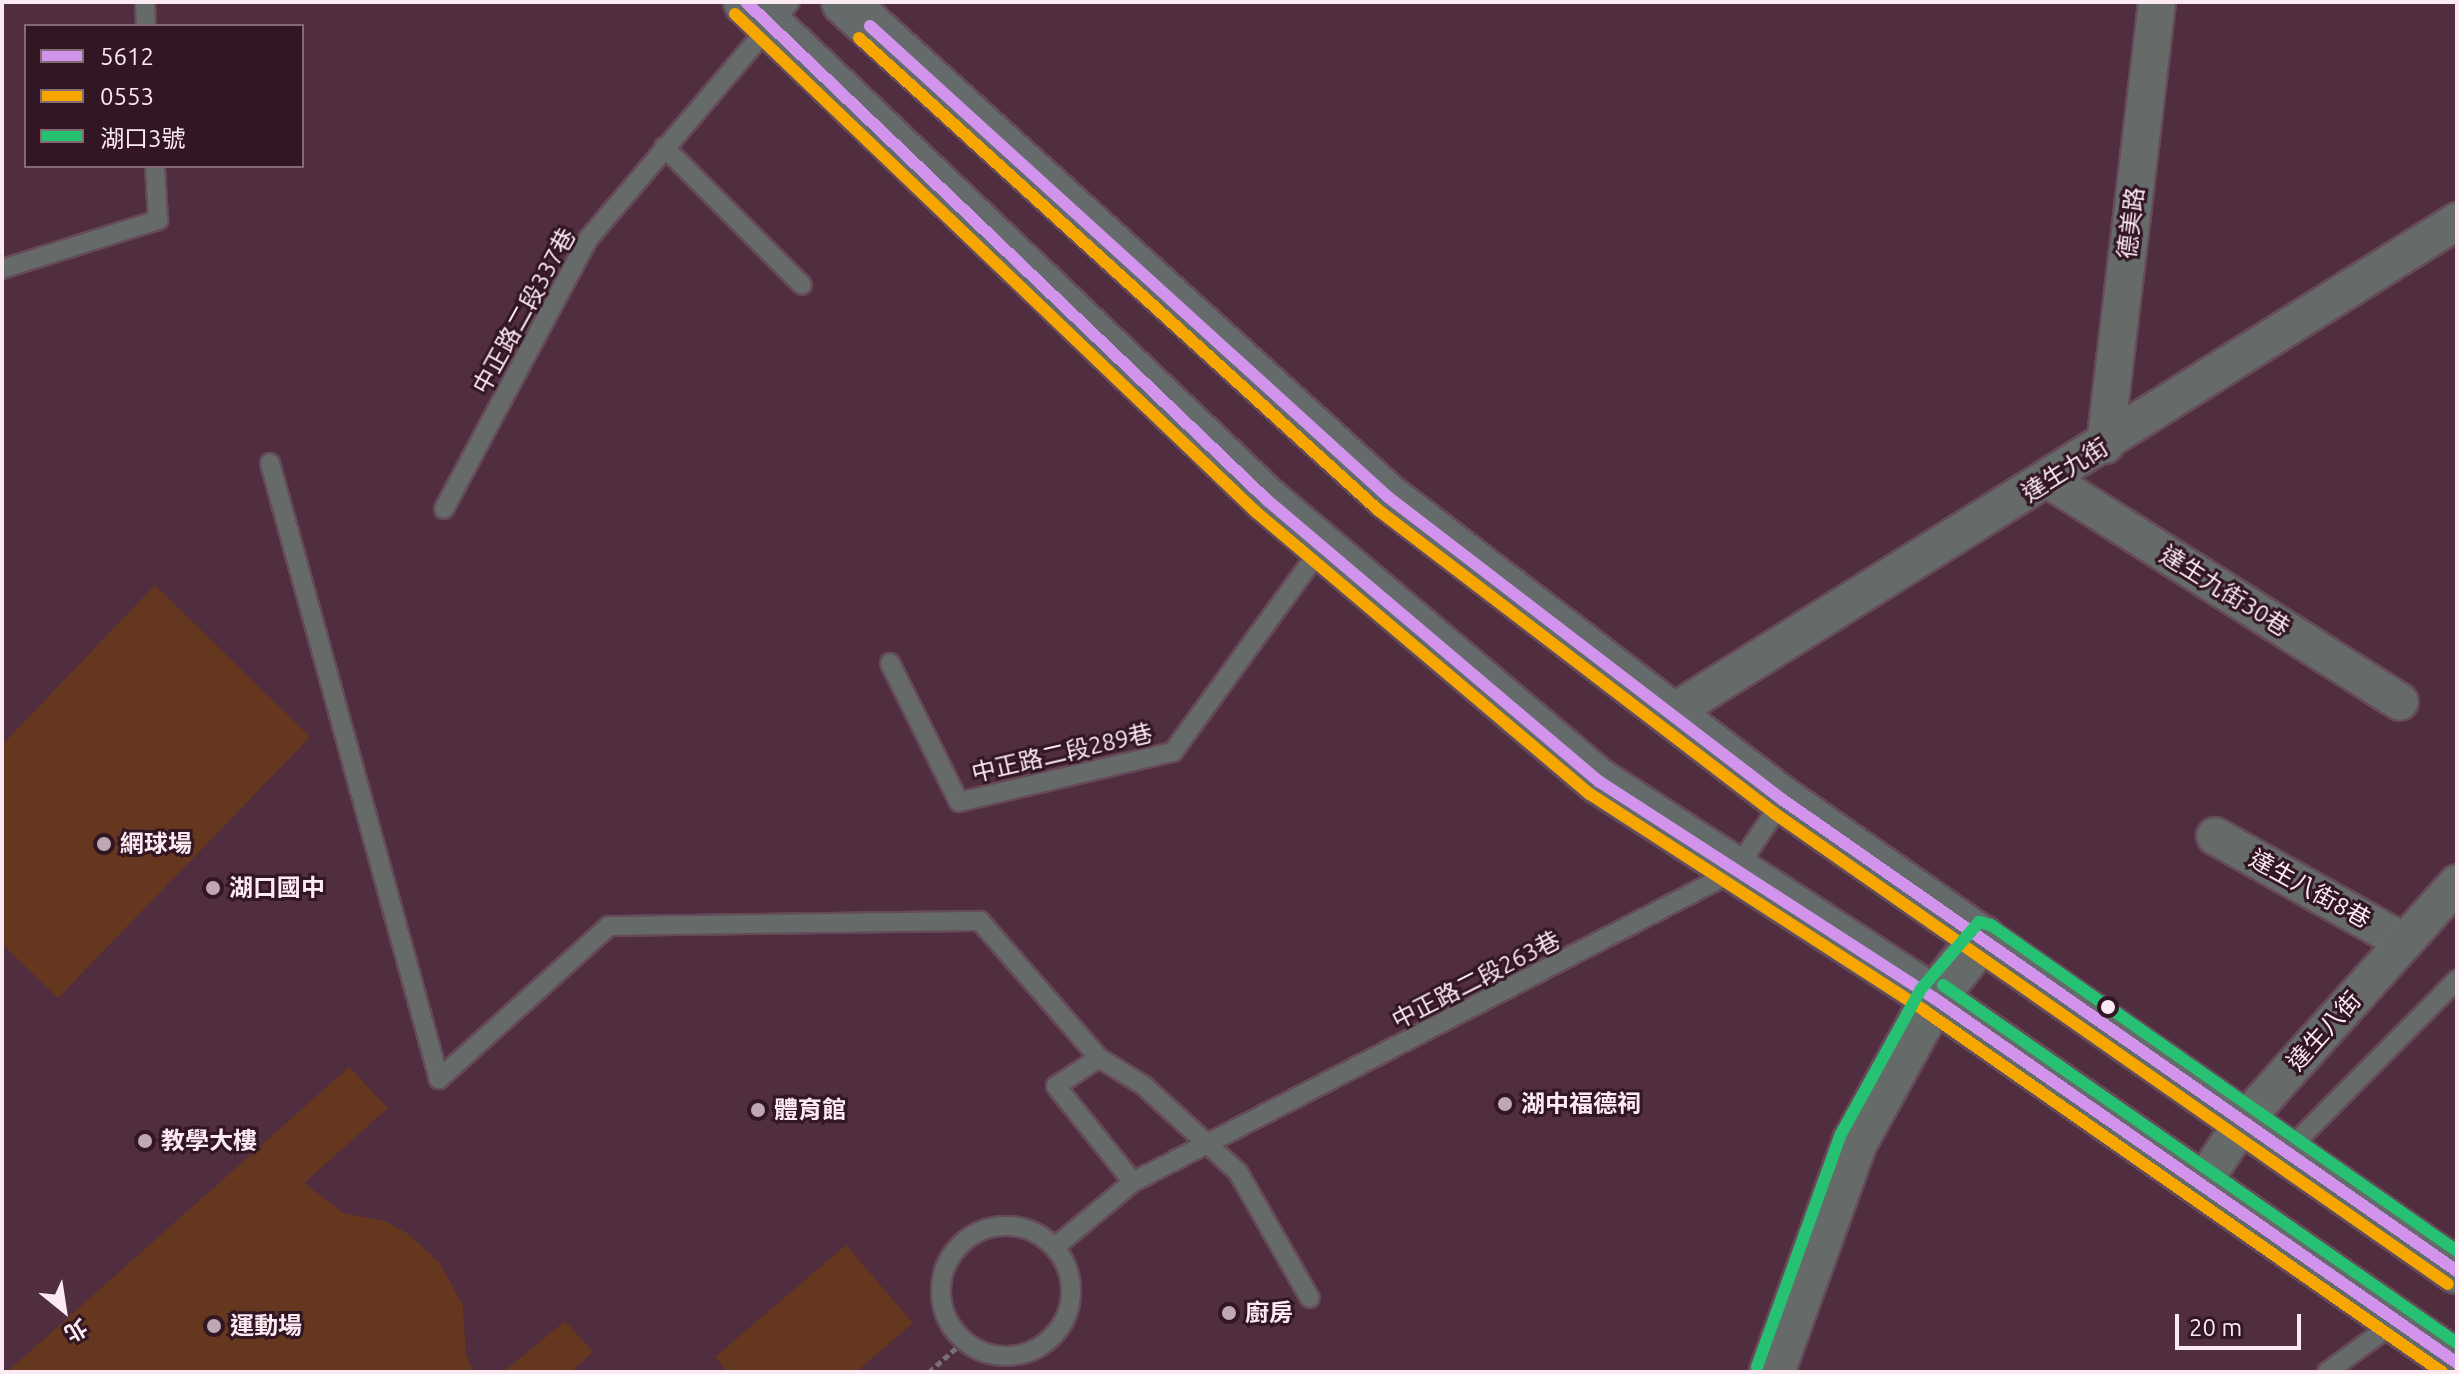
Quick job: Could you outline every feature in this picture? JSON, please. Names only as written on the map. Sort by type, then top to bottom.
[{"type":"main road","points":[[844,2],[1388,497],[1783,800],[2457,1271]]},
{"type":"main road","points":[[768,9],[1322,547],[1600,782],[1934,998],[2200,1187],[2457,1363]]},
{"type":"street","name":"德美路","points":[[2105,445],[2157,2]]},
{"type":"street","name":"達生九街","points":[[1670,714],[2105,445],[2457,221]]},
{"type":"street","name":"達生九街30巷","points":[[2049,480],[2400,702]]},
{"type":"street","name":"達生八街8巷","points":[[2215,836],[2404,942]]},
{"type":"street","name":"達生八街","points":[[2200,1187],[2242,1123],[2457,883]]},
{"type":"street","points":[[1772,1372],[1855,1142],[1934,998],[1982,938]]},
{"type":"lane","points":[[145,2],[146,24]]},
{"type":"lane","name":"中正路二段337巷","points":[[444,509],[589,238],[664,147],[768,9]]},
{"type":"lane","points":[[664,147],[802,285]]},
{"type":"lane","points":[[2,269],[158,220],[155,168]]},
{"type":"lane","points":[[270,463],[439,1079],[609,926],[980,921],[1099,1058],[1143,1085],[1238,1172],[1310,1298]]},
{"type":"lane","name":"中正路二段289巷","points":[[890,663],[959,802],[1173,752],[1322,547]]},
{"type":"lane","name":"中正路二段263巷","points":[[1055,1247],[1133,1182],[1735,871],[1783,800]]},
{"type":"lane","points":[[2286,1152],[2457,980]]},
{"type":"lane","points":[[1099,1058],[1056,1086],[1133,1182]]},
{"type":"lane","points":[[997,1226],[1018,1227],[1055,1247],[1067,1265],[1071,1297],[1060,1328],[1045,1344],[1004,1356],[964,1341],[942,1304],[941,1283],[960,1245],[997,1226]]},
{"type":"lane","points":[[2327,1372],[2397,1321]]},
{"type":"path","points":[[929,1372],[964,1341]]},
{"type":"shaded area","name":"網球場","points":[[155,585],[310,737],[58,998],[2,944],[2,745]]},
{"type":"shaded area","points":[[349,1067],[388,1108],[304,1183],[343,1213],[385,1221],[407,1233],[440,1263],[463,1306],[466,1355],[474,1372],[7,1372]]},
{"type":"shaded area","points":[[846,1245],[913,1323],[856,1372],[727,1372],[715,1357]]},
{"type":"shaded area","points":[[565,1321],[593,1352],[571,1372],[503,1372]]},
{"type":"transit line","name":"5612","points":[[746,2],[1267,500],[1600,782],[1934,998],[2457,1363]]},
{"type":"transit line","name":"0553","points":[[735,14],[1256,512],[1590,794],[1925,1011],[2442,1372]]},
{"type":"transit line","name":"5612","points":[[870,26],[1388,497],[1783,800],[2457,1271]]},
{"type":"transit line","name":"0553","points":[[859,38],[1378,510],[1774,813],[2448,1284]]},
{"type":"transit line","name":"湖口3號","points":[[1757,1367],[1841,1134],[1921,989],[1979,922],[1991,925],[2457,1251]]},
{"type":"transit line","name":"湖口3號","points":[[1943,985],[2457,1343]]},
{"type":"place","name":"網球場","points":[[104,844]]},
{"type":"place","name":"湖口國中","points":[[213,888]]},
{"type":"place","name":"湖中福德祠","points":[[1505,1104]]},
{"type":"place","name":"體育館","points":[[758,1110]]},
{"type":"place","name":"教學大樓","points":[[145,1141]]},
{"type":"place","name":"廚房","points":[[1229,1313]]},
{"type":"place","name":"運動場","points":[[214,1326]]}]
